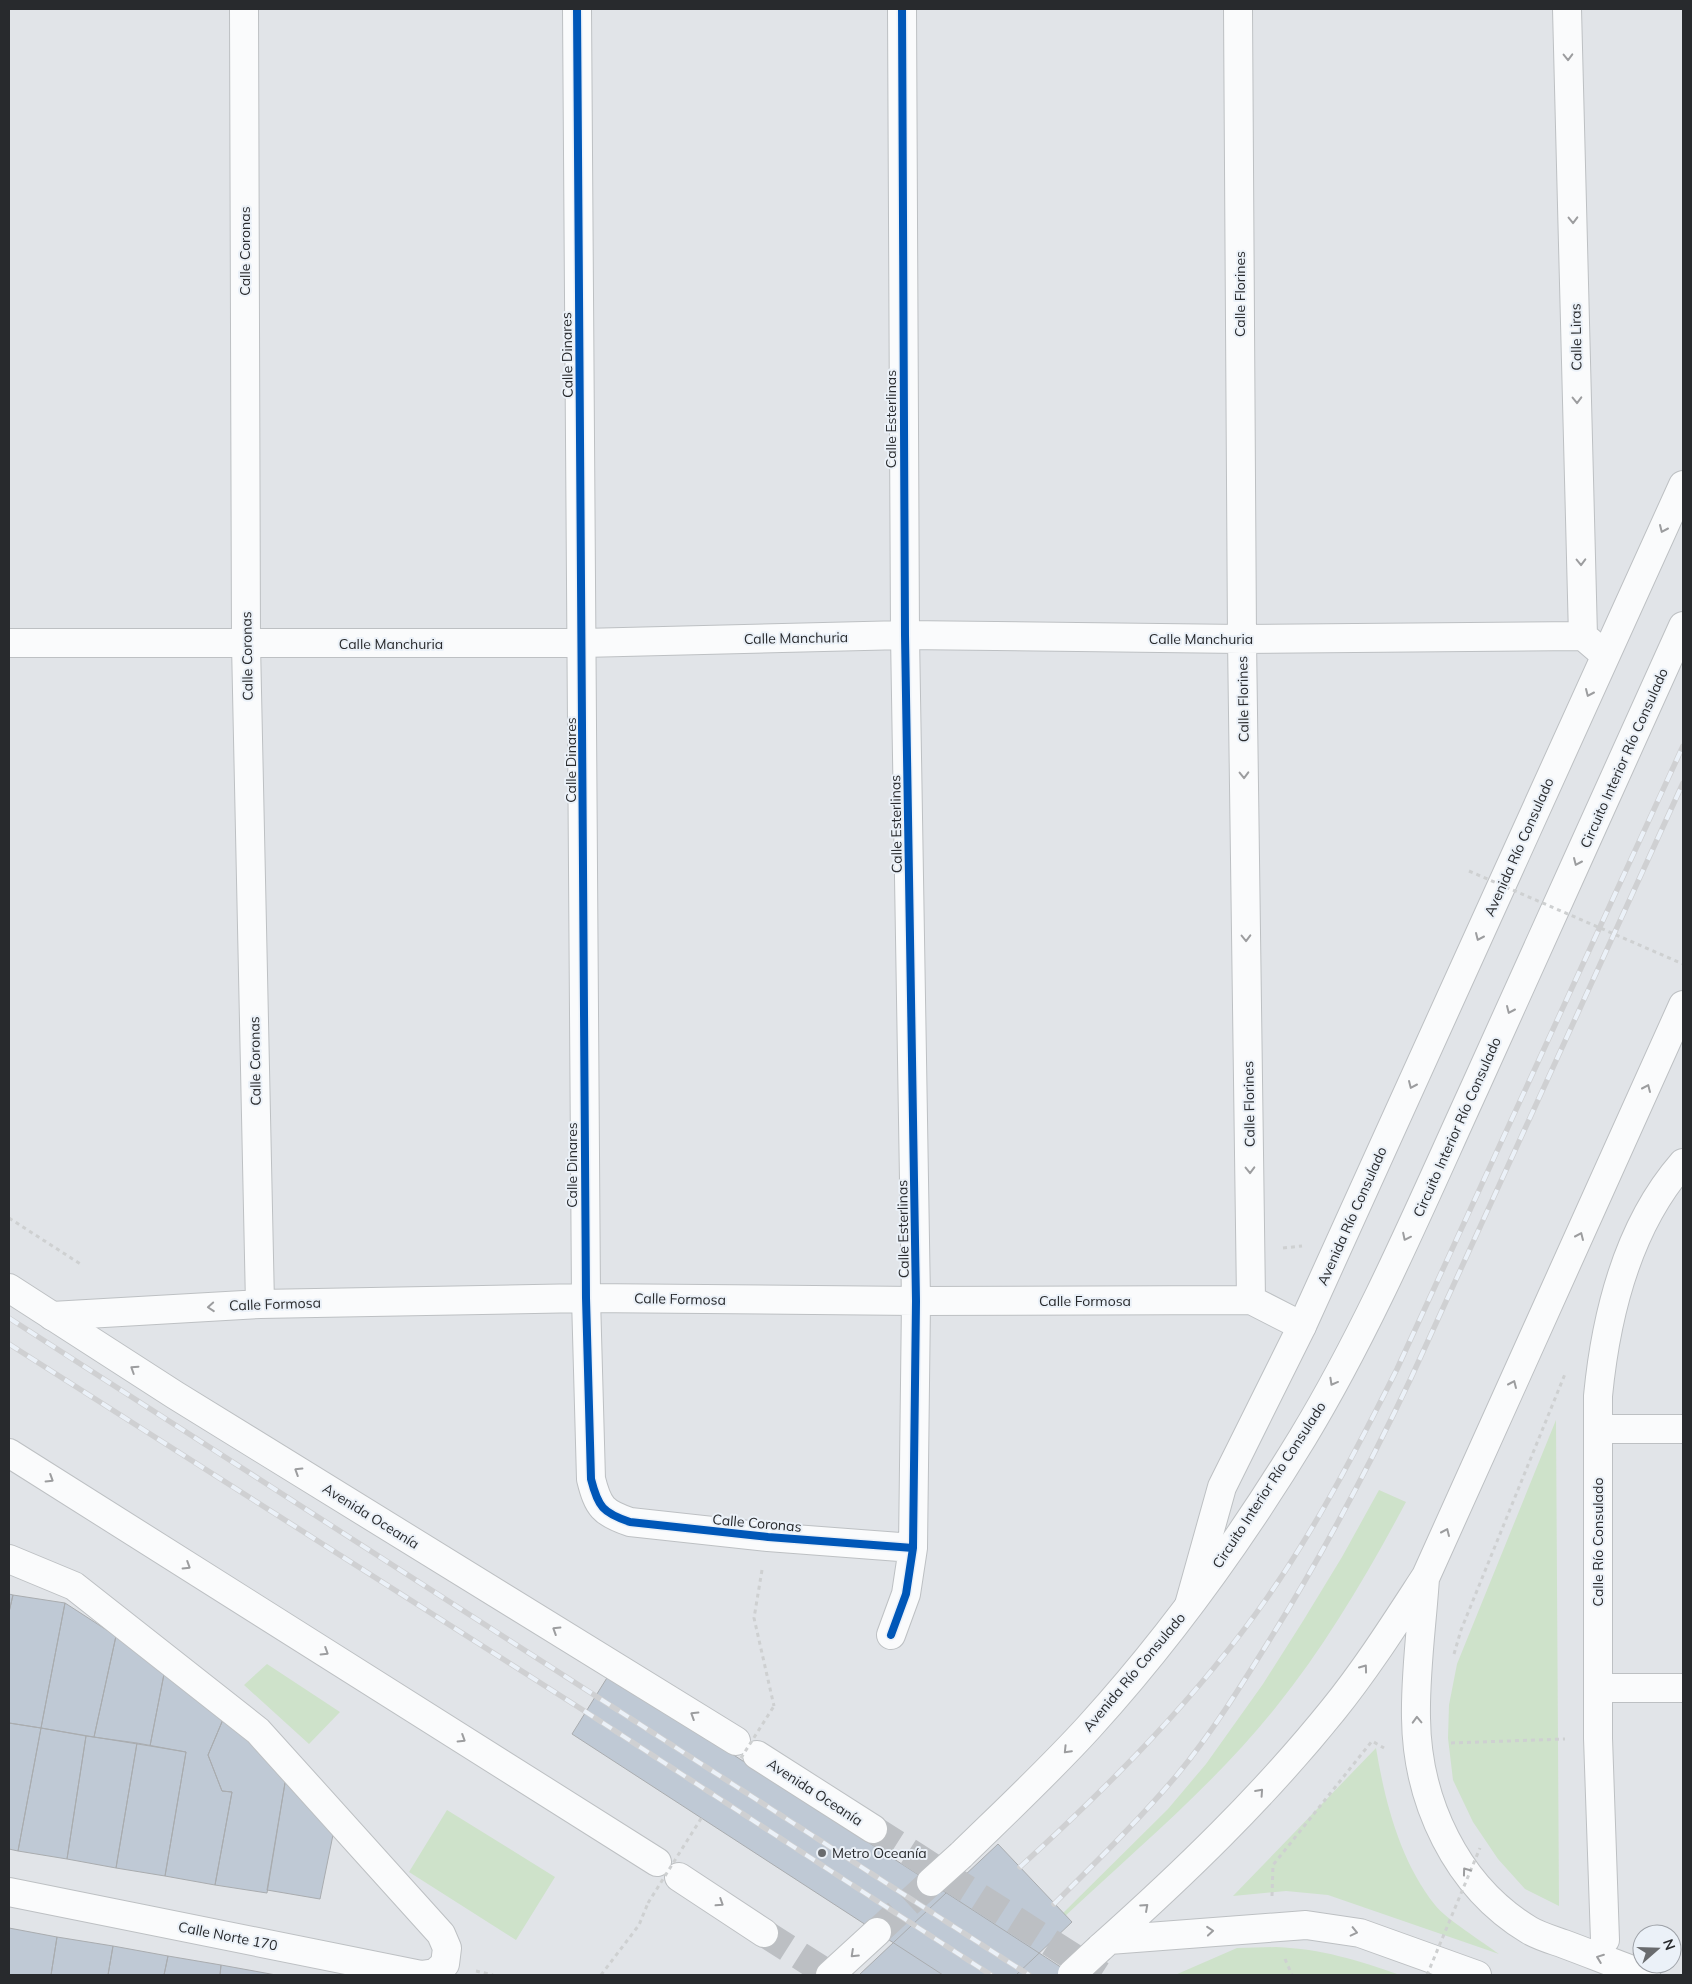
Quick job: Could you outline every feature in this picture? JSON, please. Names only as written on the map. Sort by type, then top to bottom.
[{"type":"main road","name":"Calle Coronas","points":[[244,9],[246,644],[260,1304]]},
{"type":"main road","name":"Calle Dinares","points":[[577,9],[586,1298],[591,1479],[595,1495],[602,1509]]},
{"type":"main road","name":"Calle Esterlinas","points":[[891,1635],[906,1594],[913,1548],[916,1301],[905,635],[902,9]]},
{"type":"main road","name":"Calle Florines","points":[[1238,9],[1242,639],[1252,1300]]},
{"type":"main road","name":"Calle Liras","points":[[1567,9],[1583,636]]},
{"type":"main road","name":"Avenida Río Consulado","points":[[932,1882],[1088,1728],[1189,1606],[1222,1487],[1302,1326],[1683,485]]},
{"type":"main road","name":"Circuito Interior Río Consulado","points":[[1189,1606],[1304,1436],[1357,1341],[1416,1217],[1683,626]]},
{"type":"main road","name":"Calle Manchuria","points":[[9,643],[582,643],[905,635],[1242,639],[1583,636]]},
{"type":"main road","points":[[1583,636],[1606,655]]},
{"type":"main road","points":[[1072,1974],[1193,1864],[1294,1755],[1333,1710],[1376,1651],[1426,1576],[1673,1049],[1683,1006]]},
{"type":"main road","name":"Calle Río Consulado","points":[[1605,1940],[1598,1738],[1598,1429],[1602,1357],[1609,1318],[1621,1278],[1653,1204],[1683,1163]]},
{"type":"main road","name":"Avenida Oceanía","points":[[9,1288],[176,1395],[873,1829]]},
{"type":"main road","name":"Calle Formosa","points":[[52,1316],[260,1304],[586,1298],[916,1301],[1252,1300],[1302,1326]]},
{"type":"main road","points":[[1598,1429],[1683,1429]]},
{"type":"main road","points":[[9,1453],[657,1862]]},
{"type":"main road","name":"Calle Coronas","points":[[602,1509],[615,1517],[630,1522],[768,1537],[913,1548]]},
{"type":"main road","name":"Calle Norte 170","points":[[9,1559],[74,1586],[258,1731],[441,1934],[447,1948],[445,1964],[435,1973],[421,1975],[9,1892]]},
{"type":"main road","points":[[1426,1576],[1416,1718],[1426,1791],[1452,1852],[1474,1882],[1494,1902],[1530,1931],[1646,1975]]},
{"type":"main road","points":[[1599,1688],[1683,1688]]},
{"type":"main road","points":[[679,1876],[764,1933]]},
{"type":"main road","points":[[1104,1944],[1271,1926],[1306,1925],[1360,1934],[1478,1975]]},
{"type":"main road","points":[[830,1975],[878,1932]]},
{"type":"path","points":[[1469,871],[1683,964]]},
{"type":"path","points":[[9,1218],[82,1265]]},
{"type":"path","points":[[1453,1658],[1461,1630],[1567,1368]]},
{"type":"path","points":[[745,1751],[774,1706],[754,1618],[768,1537]]},
{"type":"path","points":[[1443,1743],[1598,1738]]},
{"type":"path","points":[[1271,1926],[1273,1864],[1372,1741],[1384,1747],[1386,1756]]},
{"type":"path","points":[[601,1975],[639,1924],[648,1903],[702,1817]]},
{"type":"path","points":[[1426,1975],[1480,1848]]},
{"type":"green space","points":[[1556,1420],[1559,1906],[1525,1889],[1498,1859],[1473,1822],[1453,1780],[1448,1738],[1449,1705],[1457,1664]]},
{"type":"green space","points":[[1379,1490],[1406,1502],[1377,1555],[1312,1659],[1276,1707],[1227,1763],[1146,1842],[1063,1918],[1061,1915],[1168,1809],[1206,1764],[1263,1684],[1303,1621],[1342,1557]]},
{"type":"green space","points":[[267,1664],[340,1712],[309,1744],[244,1685]]},
{"type":"green space","points":[[1376,1748],[1389,1810],[1412,1870],[1440,1911],[1499,1954],[1328,1895],[1286,1891],[1233,1896]]},
{"type":"green space","points":[[447,1810],[555,1877],[516,1940],[409,1872]]},
{"type":"green space","points":[[1276,1947],[1309,1950],[1339,1956],[1400,1975],[1175,1975],[1237,1948]]},
{"type":"building","points":[[9,1594],[13,1595],[9,1612]]},
{"type":"building","points":[[13,1595],[65,1603],[41,1728],[9,1723],[9,1612]]},
{"type":"building","points":[[65,1603],[116,1636],[94,1737],[41,1728]]},
{"type":"building","points":[[116,1636],[165,1669],[150,1746],[94,1737]]},
{"type":"building","points":[[165,1669],[227,1710],[208,1755],[222,1791],[232,1792],[215,1885],[165,1876],[186,1752],[150,1746]]},
{"type":"building","name":"Metro Oceanía","points":[[610,1673],[1073,1975],[943,1975],[572,1734]]},
{"type":"building","points":[[227,1710],[287,1771],[267,1893],[215,1885],[232,1792],[222,1791],[208,1755]]},
{"type":"building","points":[[9,1723],[41,1728],[18,1851],[9,1849]]},
{"type":"building","points":[[41,1728],[86,1736],[67,1859],[18,1851]]},
{"type":"building","points":[[86,1736],[137,1743],[116,1868],[67,1859]]},
{"type":"building","points":[[137,1743],[186,1752],[165,1876],[116,1868]]},
{"type":"building","points":[[287,1771],[335,1825],[320,1899],[267,1890]]},
{"type":"building","points":[[998,1844],[1072,1922],[1016,1975],[859,1975]]},
{"type":"building","points":[[9,1928],[57,1937],[51,1975],[9,1975]]},
{"type":"building","points":[[57,1937],[113,1946],[108,1975],[51,1975]]},
{"type":"building","points":[[113,1946],[168,1956],[164,1975],[108,1975]]},
{"type":"building","points":[[168,1956],[221,1965],[220,1975],[164,1975]]},
{"type":"building","points":[[221,1965],[276,1975],[220,1975]]},
{"type":"tunnel","points":[[873,1829],[1101,1975]]},
{"type":"tunnel","points":[[877,1932],[931,1882]]},
{"type":"tunnel","points":[[764,1933],[830,1975]]},
{"type":"railway","points":[[1020,1867],[1087,1805],[1151,1740],[1181,1706],[1240,1635],[1303,1543],[1352,1457],[1397,1369],[1683,746]]},
{"type":"railway","points":[[1054,1904],[1132,1825],[1177,1775],[1213,1727],[1246,1678],[1325,1546],[1361,1480],[1411,1378],[1683,783]]},
{"type":"railway","points":[[9,1318],[1029,1975]]},
{"type":"railway","points":[[9,1344],[586,1712],[991,1975]]},
{"type":"cycle path","points":[[577,9],[586,1298],[591,1479],[596,1496],[603,1508],[630,1522],[768,1537],[913,1548]]},
{"type":"cycle path","points":[[891,1635],[906,1594],[913,1548],[916,1301],[905,635],[902,9]]},
{"type":"place","name":"Metro Oceanía","points":[[822,1853]]}]
